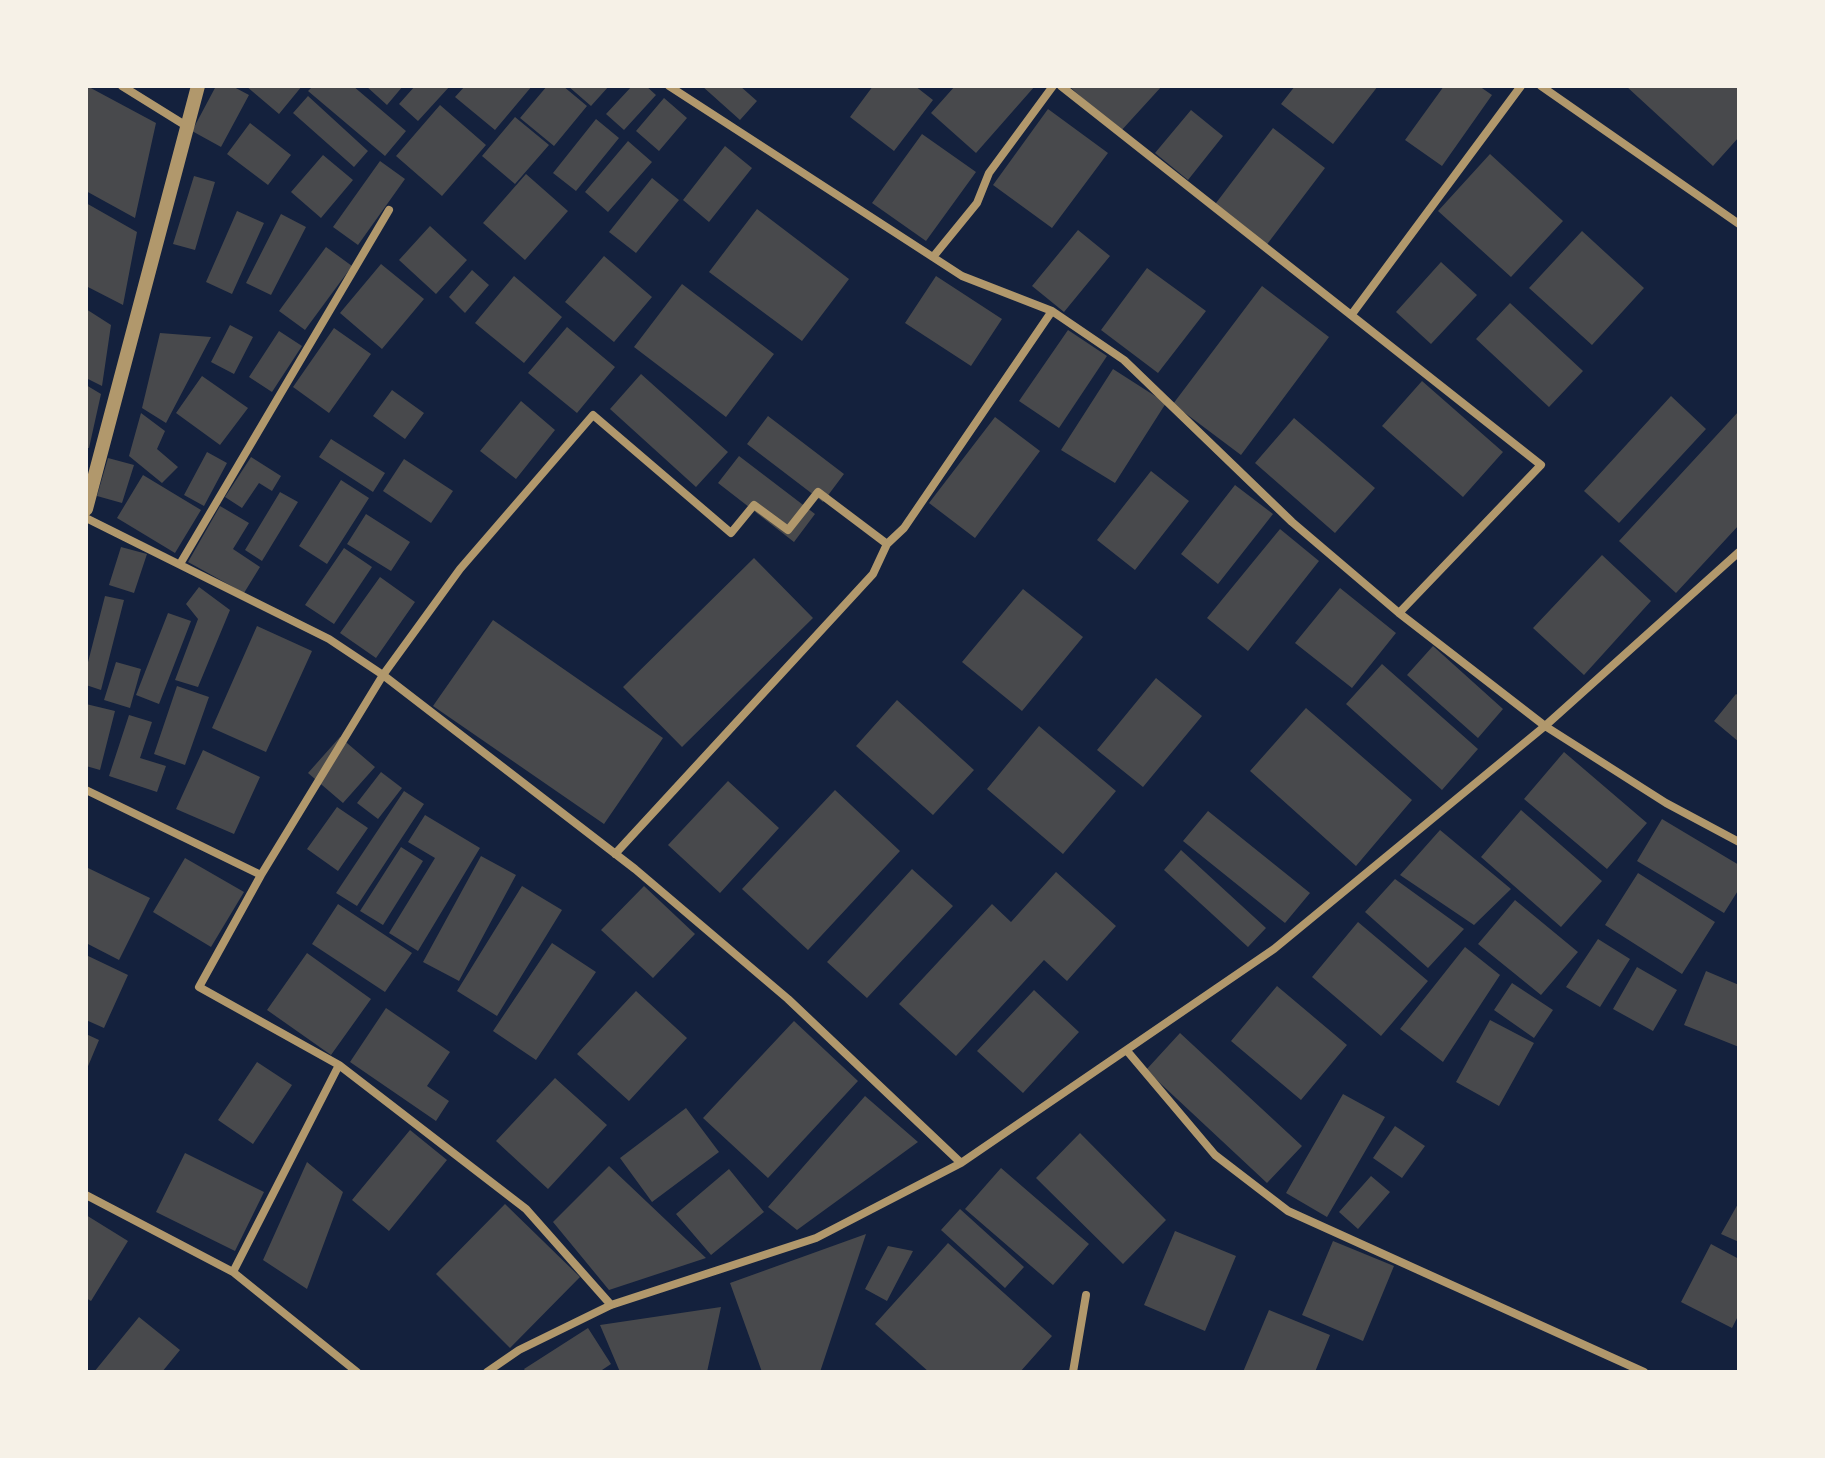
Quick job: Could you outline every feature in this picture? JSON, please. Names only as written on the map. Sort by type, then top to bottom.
[{"type":"street","points":[[122,86],[188,127]]},
{"type":"street","points":[[86,509],[198,86]]},
{"type":"street","points":[[669,86],[962,276],[1052,311],[1124,360],[1292,522],[1399,613],[1545,726],[1666,803],[1739,842]]},
{"type":"street","points":[[933,257],[977,203],[989,173],[1053,86]]},
{"type":"street","points":[[1061,86],[1541,465],[1399,613]]},
{"type":"street","points":[[1352,314],[1521,86]]},
{"type":"street","points":[[1541,86],[1739,224]]},
{"type":"street","points":[[180,564],[389,210]]},
{"type":"street","points":[[615,854],[873,574],[887,544],[904,528],[1052,311]]},
{"type":"street","points":[[611,1305],[526,1209],[339,1065],[199,987],[261,875],[383,675],[460,569],[593,415],[731,533],[754,505],[788,530],[818,492],[887,544]]},
{"type":"street","points":[[86,518],[180,564],[261,609],[329,639],[383,675],[615,854],[788,999],[961,1163]]},
{"type":"street","points":[[487,1372],[519,1350],[611,1305],[816,1238],[961,1163],[1128,1052],[1274,949],[1545,726],[1739,552]]},
{"type":"street","points":[[86,790],[261,875]]},
{"type":"street","points":[[1128,1052],[1215,1155],[1288,1211],[1644,1372]]},
{"type":"street","points":[[233,1272],[339,1065]]},
{"type":"street","points":[[86,1195],[233,1272],[357,1372]]},
{"type":"street","points":[[1073,1372],[1086,1295]]},
{"type":"building","points":[[87,86],[156,123],[135,218],[86,191]]},
{"type":"building","points":[[216,86],[232,86],[249,95],[221,147],[192,131]]},
{"type":"building","points":[[246,86],[302,86],[279,114]]},
{"type":"building","points":[[313,86],[353,86],[406,131],[385,156],[308,91]]},
{"type":"building","points":[[366,86],[403,86],[387,105]]},
{"type":"building","points":[[415,86],[450,86],[418,121],[399,104]]},
{"type":"building","points":[[465,86],[532,86],[495,130],[455,97]]},
{"type":"building","points":[[547,86],[563,86],[587,106],[554,146],[520,118]]},
{"type":"building","points":[[568,86],[609,86],[591,106]]},
{"type":"building","points":[[632,86],[646,86],[656,95],[624,130],[606,114]]},
{"type":"building","points":[[702,86],[740,86],[757,101],[740,120]]},
{"type":"building","points":[[873,86],[915,86],[933,100],[894,151],[850,117]]},
{"type":"building","points":[[955,86],[1035,86],[976,153],[931,113]]},
{"type":"building","points":[[1069,86],[1162,86],[1120,132]]},
{"type":"building","points":[[1295,86],[1378,86],[1333,144],[1281,104]]},
{"type":"building","points":[[1444,86],[1479,86],[1492,95],[1442,166],[1405,140]]},
{"type":"building","points":[[1626,86],[1739,86],[1739,137],[1713,166]]},
{"type":"building","points":[[308,96],[368,151],[354,167],[293,113]]},
{"type":"building","points":[[664,98],[687,118],[659,151],[636,131]]},
{"type":"building","points":[[440,105],[486,145],[442,196],[396,156]]},
{"type":"building","points":[[1048,109],[1108,153],[1052,228],[993,185]]},
{"type":"building","points":[[1191,110],[1223,136],[1188,180],[1155,153]]},
{"type":"building","points":[[515,117],[549,145],[515,184],[482,156]]},
{"type":"building","points":[[596,119],[619,138],[576,191],[553,173]]},
{"type":"building","points":[[250,123],[291,155],[268,185],[227,154]]},
{"type":"building","points":[[1273,128],[1325,168],[1265,247],[1213,207]]},
{"type":"building","points":[[922,134],[976,172],[926,241],[872,203]]},
{"type":"building","points":[[628,141],[652,162],[608,212],[585,192]]},
{"type":"building","points":[[725,146],[752,168],[709,222],[683,200]]},
{"type":"building","points":[[1490,154],[1563,221],[1511,277],[1438,211]]},
{"type":"building","points":[[323,155],[353,180],[321,218],[291,192]]},
{"type":"building","points":[[380,161],[405,179],[358,245],[333,227]]},
{"type":"building","points":[[526,174],[568,211],[525,260],[483,223]]},
{"type":"building","points":[[194,176],[215,182],[195,250],[173,244]]},
{"type":"building","points":[[652,178],[679,200],[636,253],[609,232]]},
{"type":"building","points":[[86,203],[137,232],[123,305],[86,286]]},
{"type":"building","points":[[757,209],[849,279],[802,341],[709,272]]},
{"type":"building","points":[[237,211],[264,223],[232,294],[206,282]]},
{"type":"building","points":[[281,214],[306,227],[271,295],[246,283]]},
{"type":"building","points":[[430,226],[467,260],[436,294],[399,260]]},
{"type":"building","points":[[1078,230],[1110,256],[1064,312],[1032,286]]},
{"type":"building","points":[[1582,231],[1644,288],[1592,345],[1529,288]]},
{"type":"building","points":[[326,247],[352,266],[305,330],[279,311]]},
{"type":"building","points":[[604,256],[652,297],[614,342],[565,302]]},
{"type":"building","points":[[1441,262],[1477,295],[1431,344],[1396,312]]},
{"type":"building","points":[[381,264],[424,299],[382,349],[340,313]]},
{"type":"building","points":[[1147,268],[1206,311],[1158,373],[1101,330]]},
{"type":"building","points":[[472,270],[489,285],[465,313],[449,297]]},
{"type":"building","points":[[514,276],[562,317],[524,363],[475,323]]},
{"type":"building","points":[[936,276],[1002,319],[971,366],[905,323]]},
{"type":"building","points":[[682,284],[774,354],[726,417],[634,347]]},
{"type":"building","points":[[1262,286],[1329,337],[1241,455],[1173,404]]},
{"type":"building","points":[[1510,303],[1583,371],[1549,407],[1476,339]]},
{"type":"building","points":[[86,309],[111,325],[102,386],[86,378]]},
{"type":"building","points":[[230,325],[253,337],[234,374],[211,362]]},
{"type":"building","points":[[567,327],[615,367],[577,413],[528,373]]},
{"type":"building","points":[[334,328],[371,354],[329,413],[293,387]]},
{"type":"building","points":[[1068,330],[1107,356],[1059,428],[1019,401]]},
{"type":"building","points":[[279,331],[302,346],[272,392],[249,377]]},
{"type":"building","points":[[160,333],[211,337],[166,423],[142,408]]},
{"type":"building","points":[[1113,369],[1166,403],[1115,483],[1061,450]]},
{"type":"building","points":[[641,374],[728,452],[696,487],[610,409]]},
{"type":"building","points":[[202,376],[248,408],[220,445],[176,413]]},
{"type":"building","points":[[1422,381],[1503,452],[1463,497],[1382,426]]},
{"type":"building","points":[[86,385],[101,394],[89,448],[86,448]]},
{"type":"building","points":[[392,390],[424,413],[405,439],[373,416]]},
{"type":"building","points":[[1671,396],[1706,429],[1619,523],[1584,491]]},
{"type":"building","points":[[521,401],[555,430],[516,479],[480,451]]},
{"type":"building","points":[[1739,411],[1739,525],[1676,593],[1619,541]]},
{"type":"building","points":[[141,413],[165,431],[157,449],[178,467],[162,483],[129,456]]},
{"type":"building","points":[[768,416],[844,474],[823,502],[747,444]]},
{"type":"building","points":[[995,417],[1040,451],[975,538],[929,503]]},
{"type":"building","points":[[1294,418],[1375,488],[1335,533],[1255,463]]},
{"type":"building","points":[[331,439],[385,473],[373,492],[319,457]]},
{"type":"building","points":[[207,452],[227,463],[204,506],[184,495]]},
{"type":"building","points":[[739,456],[815,514],[794,542],[718,483]]},
{"type":"building","points":[[251,457],[281,476],[272,491],[259,483],[242,508],[225,497]]},
{"type":"building","points":[[108,458],[134,465],[122,503],[97,496]]},
{"type":"building","points":[[404,459],[453,491],[431,523],[383,491]]},
{"type":"building","points":[[1151,471],[1189,501],[1135,570],[1097,540]]},
{"type":"building","points":[[143,475],[201,510],[175,553],[117,518]]},
{"type":"building","points":[[341,480],[369,498],[327,564],[299,546]]},
{"type":"building","points":[[1235,485],[1273,514],[1218,584],[1181,554]]},
{"type":"building","points":[[280,492],[298,502],[262,561],[245,550]]},
{"type":"building","points":[[220,506],[249,523],[233,549],[260,567],[244,593],[188,562]]},
{"type":"building","points":[[366,514],[410,542],[391,571],[347,544]]},
{"type":"building","points":[[1280,529],[1319,561],[1248,651],[1207,618]]},
{"type":"building","points":[[121,547],[147,554],[134,593],[109,585]]},
{"type":"building","points":[[344,548],[372,567],[334,624],[305,605]]},
{"type":"building","points":[[1602,555],[1651,601],[1584,675],[1533,628]]},
{"type":"building","points":[[754,558],[813,618],[682,747],[623,687]]},
{"type":"building","points":[[380,577],[415,602],[376,658],[340,633]]},
{"type":"building","points":[[199,587],[230,610],[198,687],[175,680],[198,619],[186,604]]},
{"type":"building","points":[[1340,588],[1396,633],[1352,688],[1295,643]]},
{"type":"building","points":[[1023,589],[1083,637],[1022,711],[962,662]]},
{"type":"building","points":[[105,596],[124,600],[101,690],[86,685],[86,670]]},
{"type":"building","points":[[168,613],[191,621],[159,704],[136,695]]},
{"type":"building","points":[[493,620],[663,738],[604,824],[433,706]]},
{"type":"building","points":[[257,626],[312,651],[266,752],[212,728]]},
{"type":"building","points":[[1433,646],[1503,709],[1478,738],[1407,675]]},
{"type":"building","points":[[116,662],[141,669],[130,708],[104,700]]},
{"type":"building","points":[[1382,664],[1478,749],[1442,790],[1346,704]]},
{"type":"building","points":[[1156,678],[1202,716],[1143,787],[1097,750]]},
{"type":"building","points":[[177,686],[209,697],[185,765],[154,754]]},
{"type":"building","points":[[1736,694],[1739,696],[1739,742],[1714,721]]},
{"type":"building","points":[[897,700],[974,770],[933,815],[856,746]]},
{"type":"building","points":[[86,704],[115,711],[100,770],[86,766]]},
{"type":"building","points":[[1306,708],[1412,800],[1356,866],[1250,771]]},
{"type":"building","points":[[129,715],[152,722],[140,758],[166,766],[157,792],[109,776]]},
{"type":"building","points":[[1039,726],[1116,791],[1063,854],[987,789]]},
{"type":"building","points":[[340,737],[375,767],[343,803],[308,773]]},
{"type":"building","points":[[203,750],[260,777],[234,834],[176,809]]},
{"type":"building","points":[[1564,752],[1647,823],[1607,869],[1524,799]]},
{"type":"building","points":[[381,772],[402,788],[378,819],[357,803]]},
{"type":"building","points":[[728,781],[779,828],[720,893],[668,845]]},
{"type":"building","points":[[835,790],[900,851],[808,950],[742,889]]},
{"type":"building","points":[[404,791],[424,804],[357,906],[336,893]]},
{"type":"building","points":[[337,807],[368,828],[338,871],[307,849]]},
{"type":"building","points":[[1521,810],[1602,881],[1561,927],[1481,857]]},
{"type":"building","points":[[1208,811],[1310,893],[1285,923],[1183,841]]},
{"type":"building","points":[[425,815],[480,848],[418,951],[389,933],[435,858],[408,842]]},
{"type":"building","points":[[1662,819],[1739,865],[1739,889],[1724,913],[1637,861]]},
{"type":"building","points":[[1440,830],[1511,889],[1474,925],[1400,875]]},
{"type":"building","points":[[401,847],[423,861],[383,925],[360,911]]},
{"type":"building","points":[[1181,850],[1266,928],[1248,947],[1164,870]]},
{"type":"building","points":[[481,856],[516,875],[459,981],[423,962]]},
{"type":"building","points":[[185,858],[244,892],[211,947],[153,912]]},
{"type":"building","points":[[86,867],[150,898],[119,960],[86,943]]},
{"type":"building","points":[[912,869],[953,906],[867,998],[827,962]]},
{"type":"building","points":[[1056,872],[1116,926],[1067,981],[1044,960],[956,1056],[899,1004],[992,904],[1011,922]]},
{"type":"building","points":[[1638,873],[1715,922],[1682,974],[1605,925]]},
{"type":"building","points":[[1395,879],[1464,929],[1428,968],[1365,912]]},
{"type":"building","points":[[522,886],[562,910],[497,1016],[457,991]]},
{"type":"building","points":[[644,886],[695,934],[653,978],[601,930]]},
{"type":"building","points":[[1515,900],[1578,952],[1541,995],[1478,944]]},
{"type":"building","points":[[338,904],[412,953],[385,992],[312,944]]},
{"type":"building","points":[[1358,922],[1428,981],[1381,1036],[1312,977]]},
{"type":"building","points":[[1598,939],[1630,959],[1600,1007],[1566,987]]},
{"type":"building","points":[[552,943],[596,972],[536,1060],[493,1031]]},
{"type":"building","points":[[1465,947],[1500,975],[1443,1062],[1400,1029]]},
{"type":"building","points":[[307,953],[371,999],[331,1055],[267,1010]]},
{"type":"building","points":[[86,955],[128,975],[104,1028],[86,1020]]},
{"type":"building","points":[[1637,967],[1677,990],[1653,1031],[1613,1009]]},
{"type":"building","points":[[1706,971],[1739,985],[1739,1047],[1684,1025]]},
{"type":"building","points":[[1512,983],[1553,1010],[1534,1038],[1494,1010]]},
{"type":"building","points":[[1277,986],[1347,1045],[1301,1100],[1231,1041]]},
{"type":"building","points":[[1034,990],[1079,1032],[1023,1093],[977,1051]]},
{"type":"building","points":[[636,991],[687,1038],[629,1101],[577,1054]]},
{"type":"building","points":[[386,1008],[450,1052],[427,1086],[449,1101],[436,1121],[350,1062]]},
{"type":"building","points":[[1490,1020],[1534,1043],[1499,1106],[1456,1082]]},
{"type":"building","points":[[794,1021],[858,1081],[768,1178],[703,1118]]},
{"type":"building","points":[[1180,1033],[1302,1146],[1267,1183],[1146,1070]]},
{"type":"building","points":[[86,1034],[99,1040],[86,1071]]},
{"type":"building","points":[[257,1062],[292,1085],[253,1144],[218,1120]]},
{"type":"building","points":[[555,1078],[607,1125],[548,1189],[496,1141]]},
{"type":"building","points":[[1343,1094],[1385,1117],[1327,1217],[1286,1193]]},
{"type":"building","points":[[865,1096],[918,1142],[797,1230],[768,1207]]},
{"type":"building","points":[[686,1108],[719,1152],[652,1202],[620,1158]]},
{"type":"building","points":[[1395,1126],[1425,1146],[1402,1178],[1373,1158]]},
{"type":"building","points":[[410,1130],[447,1160],[389,1231],[352,1200]]},
{"type":"building","points":[[1080,1133],[1166,1220],[1123,1264],[1036,1178]]},
{"type":"building","points":[[185,1153],[264,1192],[235,1251],[156,1212]]},
{"type":"building","points":[[307,1162],[343,1192],[307,1289],[263,1260]]},
{"type":"building","points":[[609,1166],[706,1258],[609,1290],[553,1222]]},
{"type":"building","points":[[1001,1168],[1089,1244],[1053,1285],[965,1209]]},
{"type":"building","points":[[729,1169],[764,1212],[711,1255],[676,1214]]},
{"type":"building","points":[[1371,1176],[1390,1192],[1358,1229],[1339,1212]]},
{"type":"building","points":[[1739,1202],[1739,1242],[1721,1234]]},
{"type":"building","points":[[505,1204],[580,1277],[510,1348],[436,1274]]},
{"type":"building","points":[[960,1209],[1024,1267],[1005,1288],[941,1230]]},
{"type":"building","points":[[86,1215],[128,1241],[91,1301],[86,1298]]},
{"type":"building","points":[[1175,1231],[1236,1256],[1205,1331],[1144,1305]]},
{"type":"building","points":[[866,1234],[820,1372],[762,1372],[730,1283]]},
{"type":"building","points":[[1333,1241],[1394,1266],[1363,1341],[1302,1315]]},
{"type":"building","points":[[948,1243],[1052,1336],[1020,1372],[929,1372],[875,1324]]},
{"type":"building","points":[[1711,1244],[1739,1259],[1739,1314],[1732,1328],[1681,1302]]},
{"type":"building","points":[[888,1246],[913,1251],[887,1301],[865,1289]]},
{"type":"building","points":[[721,1307],[707,1372],[620,1372],[600,1325]]},
{"type":"building","points":[[1269,1310],[1330,1335],[1315,1372],[1243,1372]]},
{"type":"building","points":[[139,1317],[180,1350],[162,1372],[94,1372]]},
{"type":"building","points":[[588,1328],[611,1364],[599,1372],[526,1372],[524,1369]]}]
